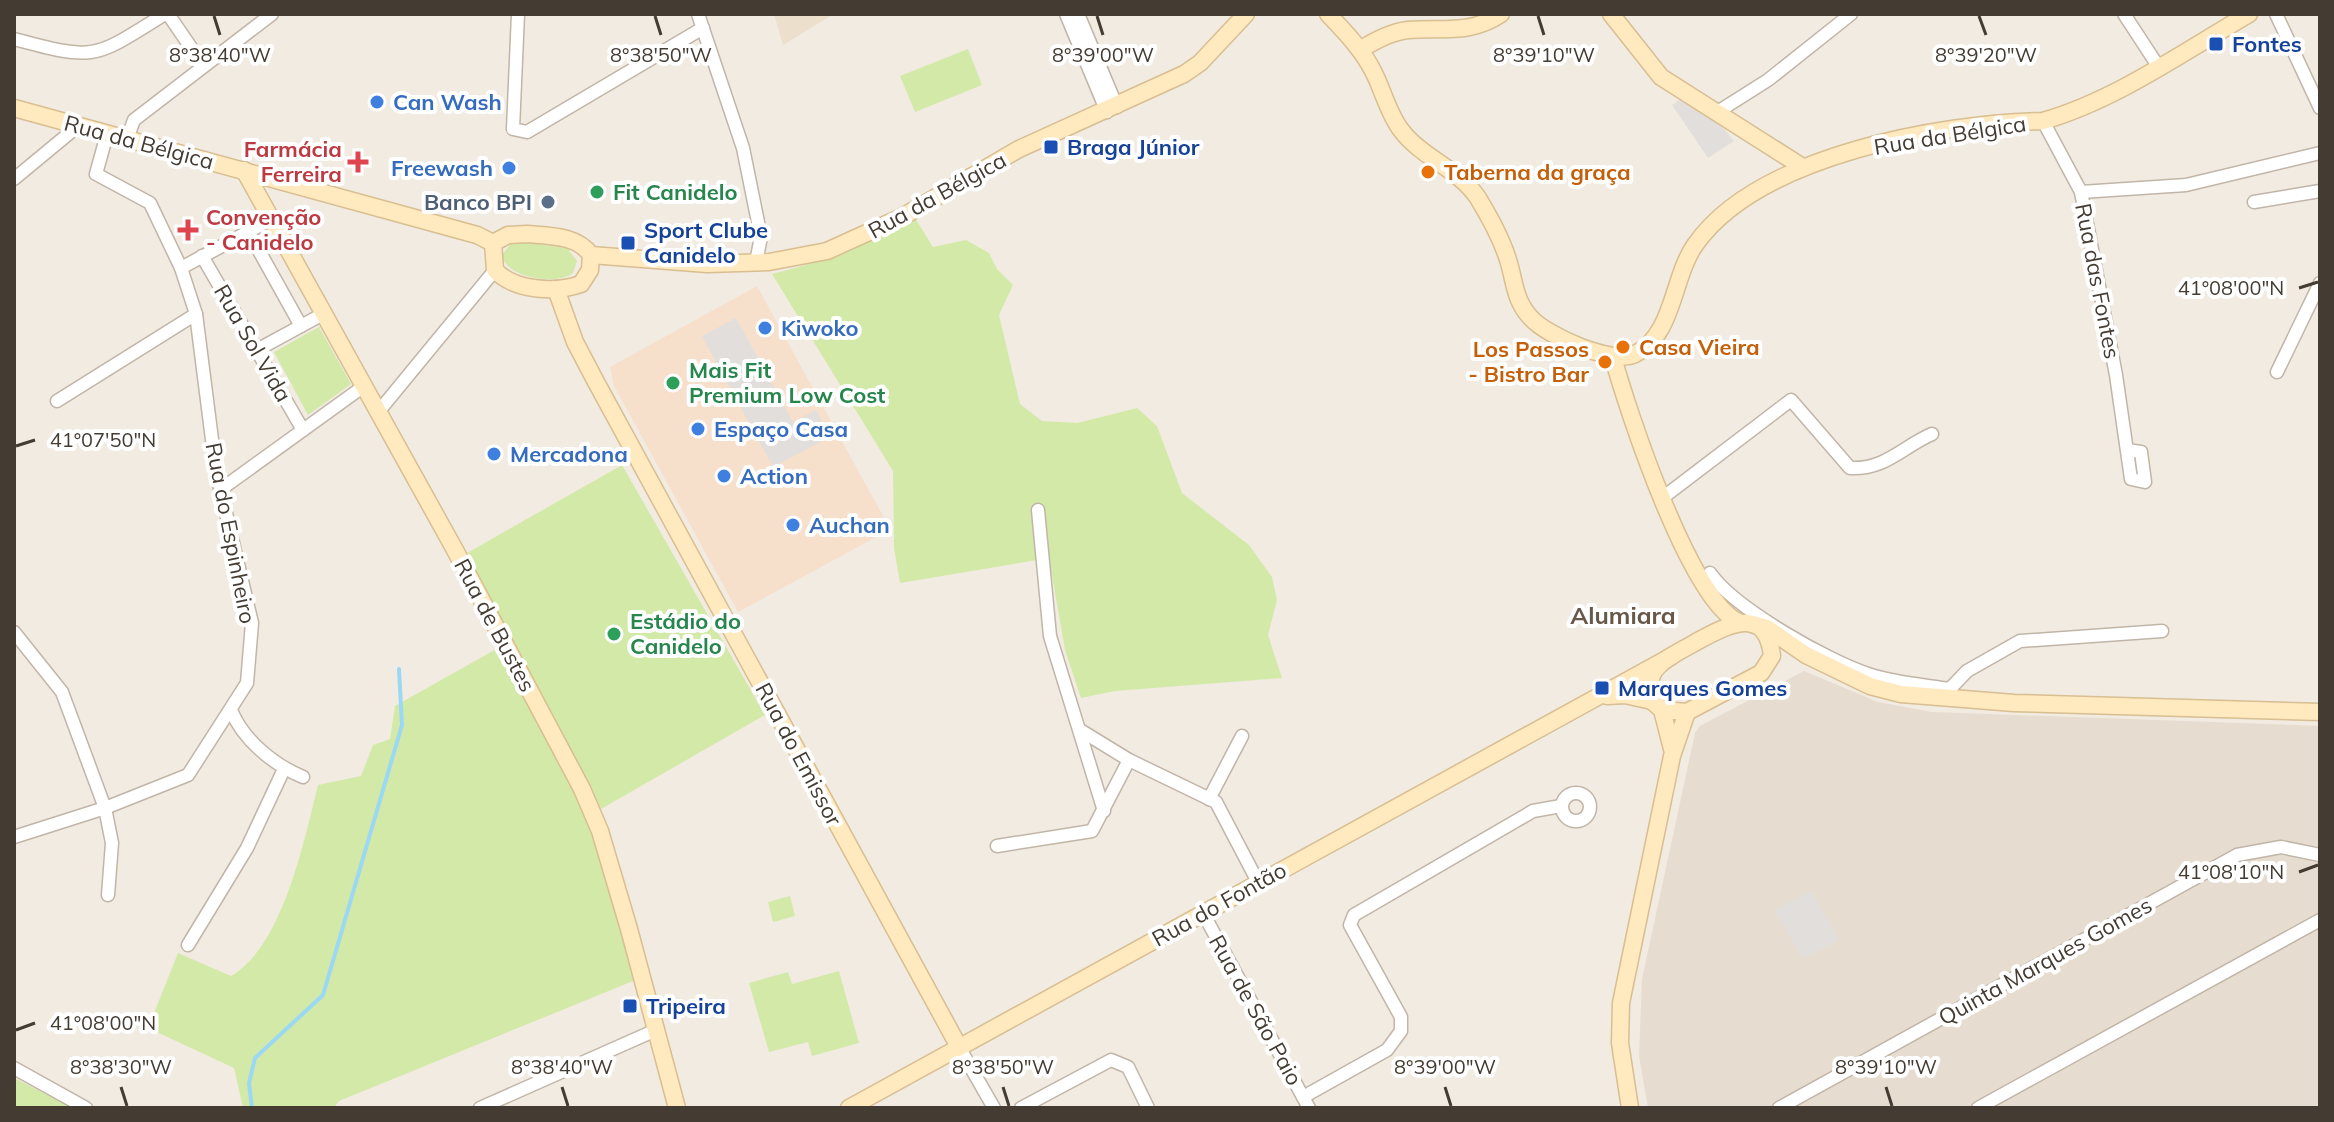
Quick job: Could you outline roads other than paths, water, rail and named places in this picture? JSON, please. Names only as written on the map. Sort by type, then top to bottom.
[{"type":"main road","points":[[1328,14],[1360,50],[1399,128],[1418,148],[1468,185],[1479,199],[1505,254],[1514,291],[1532,320],[1541,327],[1613,357],[1661,499],[1712,600],[1770,643],[1770,661],[1761,673]]},
{"type":"main road","points":[[1360,50],[1390,34],[1406,30],[1460,31],[1476,28],[1501,14]]},
{"type":"main road","points":[[1611,14],[1661,77],[1719,111],[1801,166]]},
{"type":"main road","name":"Rua da Bélgica","points":[[1613,357],[1624,358],[1642,350],[1659,332],[1678,278],[1707,230],[1801,166],[1900,139],[2043,121],[2103,98],[2249,14]]},
{"type":"main road","name":"Rua da Bélgica","points":[[14,108],[477,235],[493,243],[508,235],[527,234],[580,242],[591,255],[707,264],[756,262],[792,259],[851,243],[1019,149],[1112,110],[1200,63],[1244,15]]},
{"type":"main road","name":"Rua de Bustes","points":[[244,170],[379,411],[582,789],[600,831],[677,1108]]},
{"type":"main road","points":[[493,243],[495,270],[515,284],[556,289],[581,284],[590,270],[591,255]]},
{"type":"main road","name":"Rua do Emissor","points":[[556,289],[575,342],[596,382],[959,1047]]},
{"type":"main road","points":[[1703,639],[1712,600]]},
{"type":"main road","points":[[1745,623],[1767,628],[1806,655],[1870,686],[1901,694],[2320,712]]},
{"type":"main road","name":"Rua do Fontão","points":[[849,1108],[1703,639],[1745,623]]},
{"type":"main road","points":[[1630,1108],[1620,1043],[1621,1003],[1672,756],[1687,712],[1791,657],[1806,655]]},
{"type":"main road","points":[[1672,656],[1654,671],[1650,682],[1672,756]]},
{"type":"main road","name":"Rua do Fontão","points":[[1590,702],[1625,695],[1687,712]]},
{"type":"street","points":[[14,39],[87,55],[109,49],[166,14],[203,65]]},
{"type":"street","points":[[127,139],[134,120],[272,14]]},
{"type":"street","points":[[518,14],[513,129],[527,132],[703,28]]},
{"type":"street","points":[[698,14],[743,148],[761,237],[756,262]]},
{"type":"street","points":[[1066,14],[1112,110]]},
{"type":"street","points":[[1078,14],[1112,110]]},
{"type":"street","points":[[1719,111],[1768,80],[1851,14]]},
{"type":"street","points":[[2124,14],[2158,66]]},
{"type":"street","points":[[2276,14],[2320,108]]},
{"type":"street","name":"Rua das Fontes","points":[[2043,121],[2081,192],[2127,450]]},
{"type":"street","points":[[14,179],[78,126]]},
{"type":"street","name":"Rua do Espinheiro","points":[[14,837],[105,808],[188,775],[247,683],[252,623],[220,490],[196,314],[181,268],[150,203],[96,174],[107,134]]},
{"type":"street","points":[[2081,192],[2186,185],[2320,153]]},
{"type":"street","points":[[2254,202],[2320,191]]},
{"type":"street","points":[[181,268],[270,220]]},
{"type":"street","points":[[248,231],[301,326]]},
{"type":"street","name":"Rua Sol Vida","points":[[202,256],[303,430]]},
{"type":"street","points":[[379,411],[495,270]]},
{"type":"street","points":[[2277,372],[2320,283]]},
{"type":"street","points":[[57,401],[196,314]]},
{"type":"street","points":[[257,350],[323,314]]},
{"type":"street","points":[[220,490],[364,386]]},
{"type":"street","points":[[1661,499],[1791,400],[1850,468],[1868,469],[1896,458],[1903,447],[1932,434]]},
{"type":"street","points":[[1038,510],[1050,636],[1104,811]]},
{"type":"street","points":[[1710,573],[1737,602],[1825,654],[1870,675],[1946,694],[1967,671],[1994,652],[2020,641],[2162,631]]},
{"type":"street","points":[[14,632],[62,692],[105,808],[112,843],[108,895]]},
{"type":"street","points":[[231,710],[239,728],[284,769],[303,777]]},
{"type":"street","points":[[1080,730],[1129,760],[1216,802],[1258,882]]},
{"type":"street","points":[[1209,799],[1242,736]]},
{"type":"street","points":[[997,846],[1092,831],[1129,760]]},
{"type":"street","points":[[188,945],[247,848],[284,769]]},
{"type":"street","points":[[1306,1102],[1387,1050],[1401,1031],[1401,1017],[1350,925],[1354,915],[1533,811],[1561,806]]},
{"type":"street","name":"Quinta Marques Gomes","points":[[1779,1108],[2237,855],[2281,847],[2320,855]]},
{"type":"street","name":"Rua de São Paio","points":[[1203,913],[1306,1102]]},
{"type":"street","points":[[1978,1108],[2320,920]]},
{"type":"street","points":[[480,1108],[656,1030]]},
{"type":"street","points":[[959,1047],[994,1108]]},
{"type":"street","points":[[1021,1108],[1111,1060],[1128,1067],[1148,1108]]},
{"type":"street","points":[[14,1068],[86,1108]]},
{"type":"waterway","points":[[252,1108],[249,1083],[255,1058],[323,995],[402,725],[399,669]]},
{"type":"place","name":"Fontes","points":[[2216,44]]},
{"type":"place","name":"Can Wash","points":[[377,102]]},
{"type":"place","name":"Braga Júnior","points":[[1051,147]]},
{"type":"place","name":"Farmácia Ferreira","points":[[358,162]]},
{"type":"place","name":"Freewash","points":[[509,168]]},
{"type":"place","name":"Taberna da graça","points":[[1428,172]]},
{"type":"place","name":"Fit Canidelo","points":[[597,192]]},
{"type":"place","name":"Banco BPI","points":[[548,202]]},
{"type":"place","name":"Convenção - Canidelo","points":[[188,230]]},
{"type":"place","name":"Sport Clube Canidelo","points":[[628,243]]},
{"type":"place","name":"Kiwoko","points":[[765,328]]},
{"type":"place","name":"Casa Vieira","points":[[1623,347]]},
{"type":"place","name":"Los Passos - Bistro Bar","points":[[1605,362]]},
{"type":"place","name":"Mais Fit Premium Low Cost","points":[[673,383]]},
{"type":"place","name":"Espaço Casa","points":[[698,429]]},
{"type":"place","name":"Mercadona","points":[[494,454]]},
{"type":"place","name":"Action","points":[[724,476]]},
{"type":"place","name":"Auchan","points":[[793,525]]},
{"type":"place","name":"Estádio do Canidelo","points":[[614,634]]},
{"type":"place","name":"Marques Gomes","points":[[1602,688]]},
{"type":"place","name":"Tripeira","points":[[630,1006]]},
{"type":"district","name":"Alumiara","points":[[1623,615]]}]
